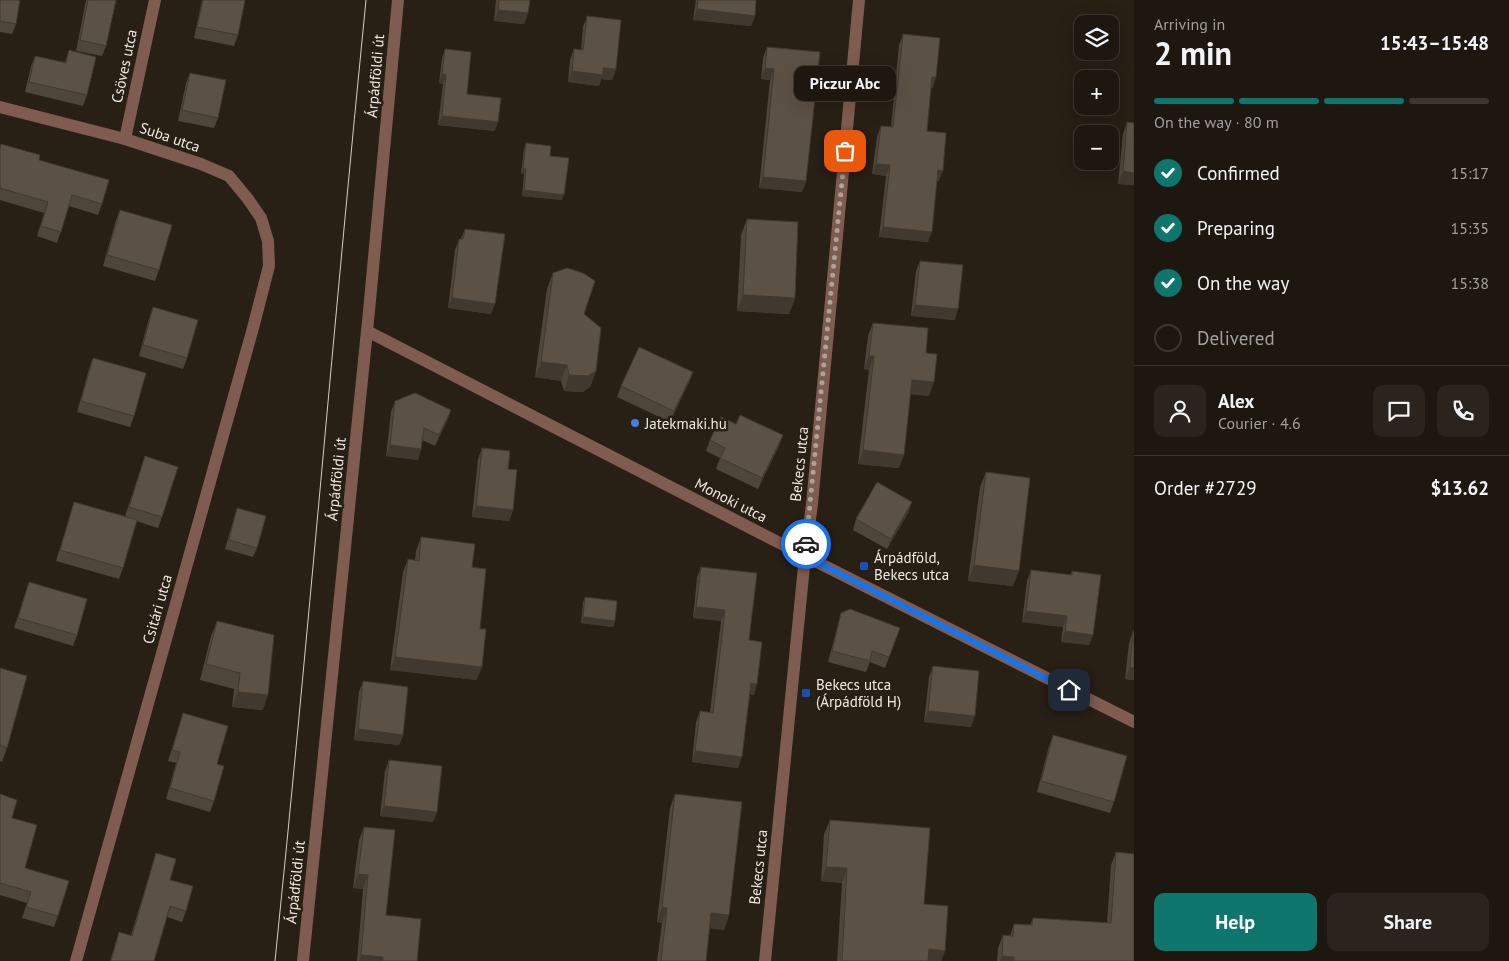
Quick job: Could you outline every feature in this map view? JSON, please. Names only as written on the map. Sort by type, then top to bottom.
[{"type":"street","name":"Csöves utca","points":[[126,139],[155,0]]},
{"type":"street","name":"Árpádföldi út","points":[[303,961],[367,332],[398,0]]},
{"type":"street","name":"Bekecs utca","points":[[765,961],[805,556],[812,504],[859,0]]},
{"type":"street","name":"Suba utca","points":[[0,107],[126,139],[202,164],[229,176],[248,199],[260,218],[268,241],[269,266]]},
{"type":"street","name":"Csitári utca","points":[[76,961],[269,266]]},
{"type":"street","name":"Monoki utca","points":[[367,332],[1134,722]]},
{"type":"building","points":[[0,0],[20,0],[16,24],[0,21]]},
{"type":"building","points":[[88,0],[116,0],[106,46],[80,40]]},
{"type":"building","points":[[203,0],[245,0],[238,35],[197,27]]},
{"type":"building","points":[[499,0],[530,0],[528,13],[498,10]]},
{"type":"building","points":[[698,0],[756,0],[755,16],[697,9]]},
{"type":"building","points":[[587,16],[621,20],[616,69],[603,68],[603,75],[572,71],[574,49],[583,50]]},
{"type":"building","points":[[903,34],[940,38],[936,77],[932,77],[927,131],[946,133],[943,171],[938,170],[932,232],[883,227],[890,165],[876,164],[881,126],[893,127]]},
{"type":"building","points":[[767,47],[820,52],[806,181],[763,177],[774,69],[765,68]]},
{"type":"building","points":[[445,49],[471,52],[467,94],[501,98],[498,122],[442,116],[446,75],[442,74]]},
{"type":"building","points":[[69,50],[96,57],[87,95],[29,82],[35,56],[66,63]]},
{"type":"building","points":[[190,73],[226,80],[218,118],[182,110]]},
{"type":"building","points":[[1127,122],[1134,123],[1134,173],[1123,171]]},
{"type":"building","points":[[526,143],[551,146],[550,156],[569,158],[564,195],[524,190],[526,169],[523,168]]},
{"type":"building","points":[[1,144],[40,155],[39,160],[109,180],[102,204],[72,195],[61,232],[41,226],[48,202],[0,188]]},
{"type":"building","points":[[120,210],[172,225],[159,270],[107,255]]},
{"type":"building","points":[[747,219],[798,222],[795,298],[743,295]]},
{"type":"building","points":[[465,229],[505,234],[495,304],[452,298],[459,239],[463,239]]},
{"type":"building","points":[[920,261],[963,265],[958,309],[915,305]]},
{"type":"building","points":[[567,268],[583,273],[595,281],[584,314],[601,328],[596,371],[588,376],[569,375],[567,365],[541,362],[553,273]]},
{"type":"building","points":[[153,307],[198,320],[187,358],[143,345]]},
{"type":"building","points":[[873,323],[928,328],[926,353],[937,354],[934,382],[912,380],[904,455],[863,450],[874,356],[869,356]]},
{"type":"building","points":[[639,347],[693,372],[674,411],[621,386]]},
{"type":"building","points":[[93,358],[146,373],[134,416],[81,401]]},
{"type":"building","points":[[415,393],[451,410],[439,435],[424,428],[421,449],[390,445],[395,401]]},
{"type":"building","points":[[740,415],[783,435],[762,478],[720,458],[725,448],[710,440],[721,417],[736,424]]},
{"type":"building","points":[[482,448],[510,451],[508,469],[517,470],[513,510],[476,506]]},
{"type":"building","points":[[145,456],[178,467],[162,517],[129,507]]},
{"type":"building","points":[[986,472],[1030,478],[1019,571],[974,565]]},
{"type":"building","points":[[877,482],[912,502],[891,539],[856,519]]},
{"type":"building","points":[[74,502],[137,520],[123,568],[60,550]]},
{"type":"building","points":[[237,508],[266,516],[257,548],[229,540]]},
{"type":"building","points":[[421,537],[475,544],[472,567],[486,569],[480,629],[486,629],[482,667],[395,657],[408,559],[419,561]]},
{"type":"building","points":[[701,567],[757,573],[749,640],[762,642],[757,684],[751,683],[742,757],[695,751],[700,711],[713,713],[725,610],[696,607]]},
{"type":"building","points":[[1031,570],[1072,575],[1072,571],[1101,575],[1093,635],[1065,631],[1067,616],[1026,611]]},
{"type":"building","points":[[29,582],[87,599],[77,635],[18,618]]},
{"type":"building","points":[[585,597],[617,601],[615,621],[583,617]]},
{"type":"building","points":[[850,609],[900,628],[889,657],[872,651],[870,661],[832,651],[841,613]]},
{"type":"building","points":[[217,621],[274,635],[268,695],[238,692],[240,673],[206,664]]},
{"type":"building","points":[[1134,631],[1134,668],[1130,667]]},
{"type":"building","points":[[933,666],[979,671],[975,716],[928,711]]},
{"type":"building","points":[[0,668],[27,676],[7,748],[0,745]]},
{"type":"building","points":[[363,681],[408,687],[403,735],[358,729]]},
{"type":"building","points":[[183,713],[228,726],[217,764],[224,766],[214,801],[170,788],[180,752],[172,750]]},
{"type":"building","points":[[1053,735],[1127,756],[1114,802],[1041,781]]},
{"type":"building","points":[[389,760],[442,766],[437,812],[384,806]]},
{"type":"building","points":[[0,794],[17,800],[12,818],[37,825],[25,868],[69,881],[58,916],[26,907],[31,892],[0,883]]},
{"type":"building","points":[[675,794],[742,802],[729,915],[711,913],[706,961],[661,961],[667,908],[662,907]]},
{"type":"building","points":[[830,820],[930,828],[924,904],[948,906],[945,951],[929,949],[928,961],[842,961],[847,868],[826,867]]},
{"type":"building","points":[[364,827],[395,830],[386,915],[421,919],[417,961],[383,961],[383,957],[361,955],[368,875],[358,874]]},
{"type":"building","points":[[1116,852],[1134,854],[1134,961],[1014,961],[1014,957],[1002,956],[1003,935],[1013,936],[1014,924],[1032,925],[1033,918],[1111,923]]},
{"type":"building","points":[[156,853],[176,859],[170,880],[193,886],[186,911],[170,906],[154,961],[111,961],[119,932],[132,936]]},
{"type":"tram line","points":[[275,961],[366,0]]},
{"type":"way so far","points":[[806,544],[812,504],[845,151]]},
{"type":"place","name":"Piczur Abc","points":[[845,151]]},
{"type":"place","name":"Jatekmaki.hu","points":[[635,423]]},
{"type":"place","name":"Árpádföld, Bekecs utca","points":[[864,566]]},
{"type":"place","name":"Bekecs utca (Árpádföld H)","points":[[806,693]]},
{"type":"route","points":[[806,544],[805,556],[1069,690]]}]
